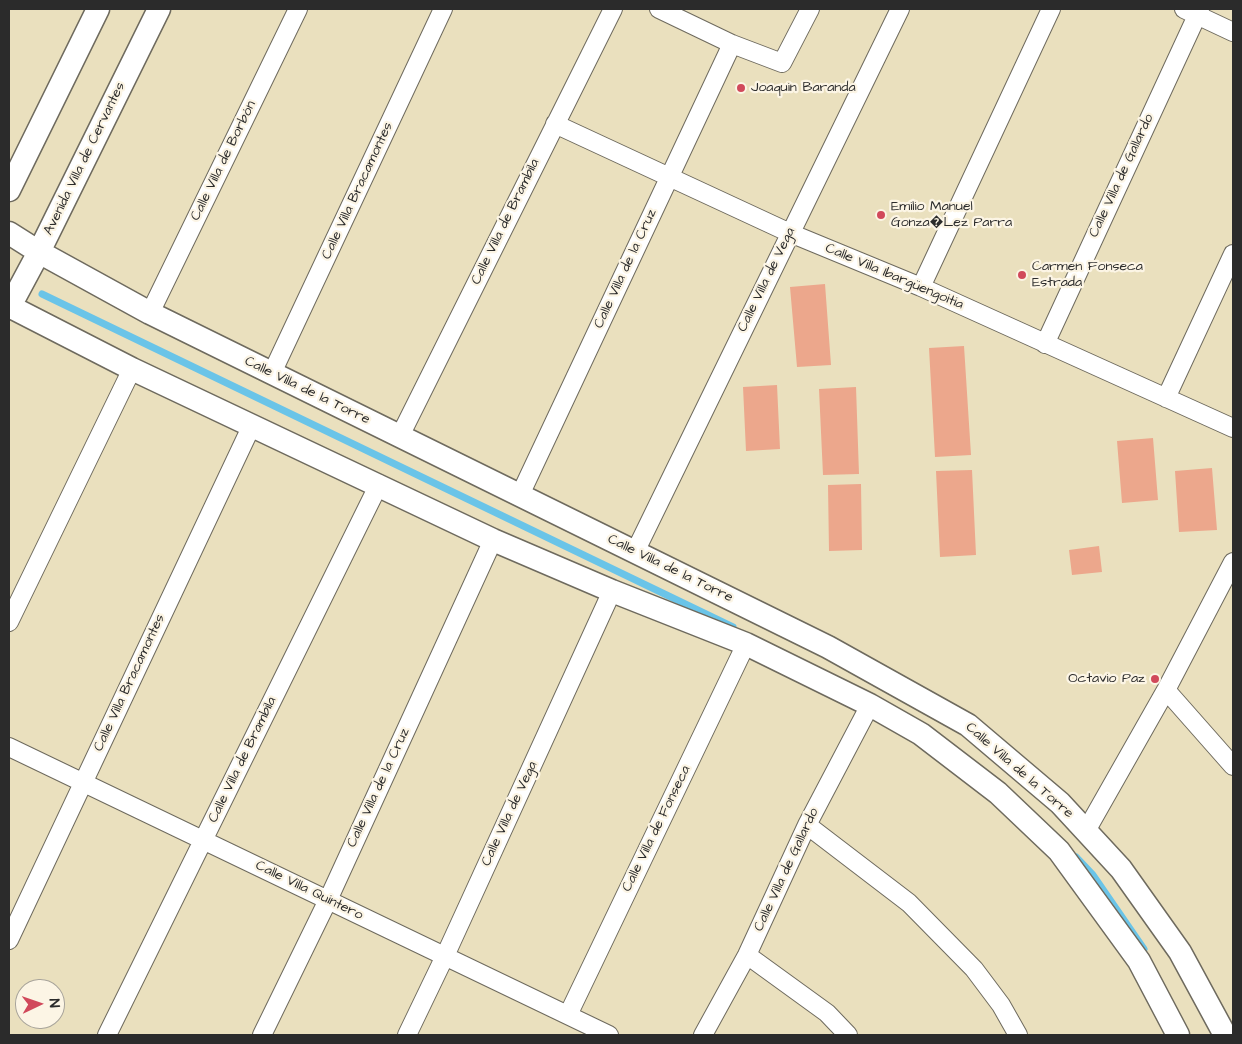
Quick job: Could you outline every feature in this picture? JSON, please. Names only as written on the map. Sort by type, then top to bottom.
[{"type":"street","points":[[9,190],[98,9]]},
{"type":"street","name":"Avenida Villa de Cervantes","points":[[9,307],[39,252],[159,9]]},
{"type":"street","name":"Calle Villa de Borbón","points":[[150,313],[298,9]]},
{"type":"street","name":"Calle Villa Bracamontes","points":[[272,374],[444,9]]},
{"type":"street","name":"Calle Villa de Brambila","points":[[400,436],[613,9]]},
{"type":"street","points":[[659,9],[732,44],[782,63],[810,9]]},
{"type":"street","name":"Calle Villa de Vega","points":[[635,552],[900,9]]},
{"type":"street","points":[[921,287],[1051,9]]},
{"type":"street","points":[[1193,11],[1233,32]]},
{"type":"street","name":"Calle Villa de Gallardo","points":[[1045,344],[1193,11]]},
{"type":"street","name":"Calle Villa de la Cruz","points":[[520,495],[732,44]]},
{"type":"street","name":"Calle Villa Ibargüengoitia","points":[[555,124],[790,233],[921,287],[1233,428]]},
{"type":"street","name":"Calle Villa de la Torre","points":[[9,233],[39,252],[150,313],[828,647],[968,725],[1060,803],[1121,868],[1180,952],[1225,1035]]},
{"type":"street","points":[[1166,398],[1233,254]]},
{"type":"street","points":[[9,307],[132,369],[379,484],[493,540],[612,591],[746,644],[870,705],[921,734],[998,793],[1059,851],[1139,961],[1178,1035]]},
{"type":"street","points":[[9,622],[132,369]]},
{"type":"street","name":"Calle Villa Bracamontes","points":[[9,940],[252,425]]},
{"type":"street","name":"Calle Villa de Brambila","points":[[107,1035],[379,484]]},
{"type":"street","name":"Calle Villa de la Cruz","points":[[262,1035],[328,900],[493,540]]},
{"type":"street","points":[[1086,831],[1166,690],[1233,562]]},
{"type":"street","name":"Calle Villa de Vega","points":[[406,1035],[445,956],[612,591]]},
{"type":"street","name":"Calle Villa de Fonseca","points":[[568,1015],[746,644]]},
{"type":"street","points":[[1166,690],[1233,766]]},
{"type":"street","name":"Calle Villa de Gallardo","points":[[703,1035],[747,955],[807,825],[870,705]]},
{"type":"street","name":"Calle Villa Quintero","points":[[9,747],[609,1035]]},
{"type":"street","points":[[807,825],[909,903],[974,969],[1001,1005],[1018,1035]]},
{"type":"street","points":[[747,955],[827,1013],[848,1035]]},
{"type":"building","points":[[825,284],[831,365],[797,367],[790,287]]},
{"type":"building","points":[[964,346],[971,455],[935,457],[929,348]]},
{"type":"building","points":[[777,385],[780,449],[746,451],[743,387]]},
{"type":"building","points":[[856,387],[859,474],[823,475],[819,389]]},
{"type":"building","points":[[1153,438],[1158,500],[1122,503],[1117,441]]},
{"type":"building","points":[[1212,468],[1217,530],[1179,532],[1175,471]]},
{"type":"building","points":[[972,470],[976,555],[940,557],[936,471]]},
{"type":"building","points":[[861,484],[862,550],[829,551],[828,485]]},
{"type":"building","points":[[1099,546],[1102,572],[1072,575],[1069,550]]},
{"type":"waterway","points":[[42,294],[733,627]]},
{"type":"waterway","points":[[1076,857],[1093,875],[1144,949]]},
{"type":"place","name":"Joaquin Baranda","points":[[741,88]]},
{"type":"place","name":"Emilio Manuel Gonza�Lez Parra","points":[[881,215]]},
{"type":"place","name":"Carmen Fonseca Estrada","points":[[1022,275]]},
{"type":"place","name":"Octavio Paz","points":[[1155,679]]}]
